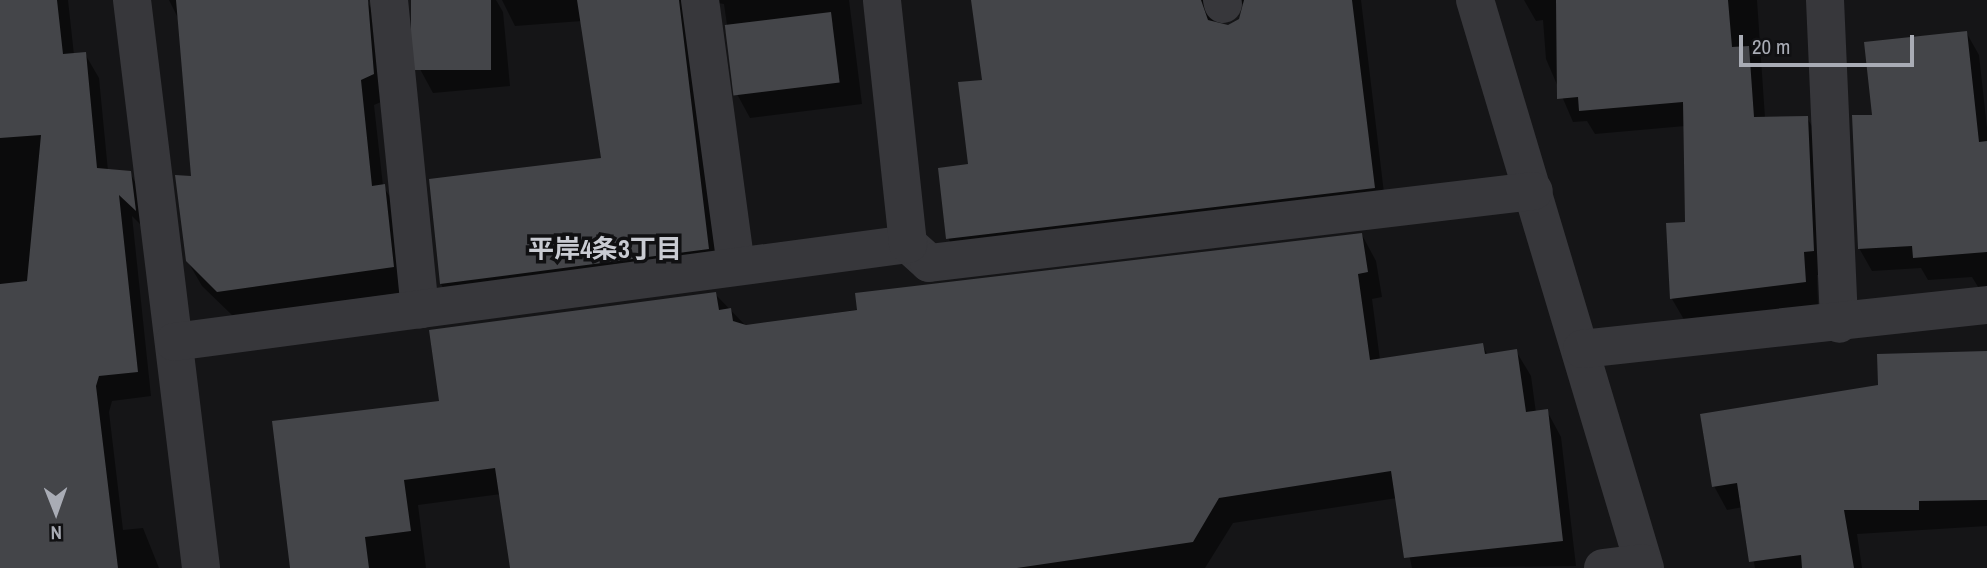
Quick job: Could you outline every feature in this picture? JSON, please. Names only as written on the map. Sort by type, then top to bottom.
[{"type":"street","points":[[132,0],[201,568]]},
{"type":"street","points":[[389,0],[420,309]]},
{"type":"street","points":[[700,0],[736,266]]},
{"type":"street","points":[[882,0],[908,244],[929,263],[1534,191]]},
{"type":"street","points":[[1475,0],[1582,349],[1644,565],[1603,568]]},
{"type":"street","points":[[1825,0],[1839,324]]},
{"type":"street","points":[[174,342],[908,244]]},
{"type":"street","points":[[1582,349],[1839,324],[1987,305]]},
{"type":"building","points":[[0,0],[57,0],[63,54],[86,52],[97,168],[131,171],[136,211],[119,195],[138,372],[99,376],[96,386],[118,568],[0,568],[0,284],[27,281],[41,135],[0,138]]},
{"type":"building","points":[[176,0],[368,0],[374,74],[361,80],[372,186],[385,184],[394,267],[217,292],[186,261],[175,175],[191,176]]},
{"type":"building","points":[[411,0],[491,0],[491,70],[411,70]]},
{"type":"building","points":[[577,0],[679,0],[709,249],[440,284],[429,179],[601,158]]},
{"type":"building","points":[[971,0],[1201,0],[1208,20],[1228,25],[1239,19],[1244,0],[1352,0],[1375,188],[946,239],[938,168],[968,164],[958,82],[982,80]]},
{"type":"building","points":[[1556,0],[1728,0],[1732,47],[1749,46],[1754,117],[1808,116],[1814,251],[1804,252],[1806,282],[1670,299],[1666,223],[1685,222],[1683,102],[1579,111],[1578,97],[1557,99]]},
{"type":"building","points":[[831,12],[840,82],[733,96],[725,25]]},
{"type":"building","points":[[1967,31],[1979,142],[1987,141],[1987,252],[1913,258],[1912,246],[1858,249],[1852,115],[1872,115],[1864,42]]},
{"type":"building","points":[[1362,233],[1368,272],[1358,274],[1370,360],[1483,343],[1485,354],[1517,349],[1526,412],[1548,409],[1563,541],[1404,558],[1391,471],[1219,498],[1193,542],[1017,568],[510,568],[495,468],[404,480],[411,531],[365,537],[369,568],[290,568],[272,421],[439,401],[429,330],[716,292],[719,310],[731,308],[733,321],[746,325],[857,310],[855,293]]},
{"type":"building","points":[[1987,351],[1987,500],[1919,501],[1919,510],[1844,510],[1854,568],[1802,568],[1801,555],[1749,562],[1737,483],[1712,487],[1700,414],[1878,385],[1877,354]]},
{"type":"district","name":"平岸4条3丁目","points":[[605,249]]}]
